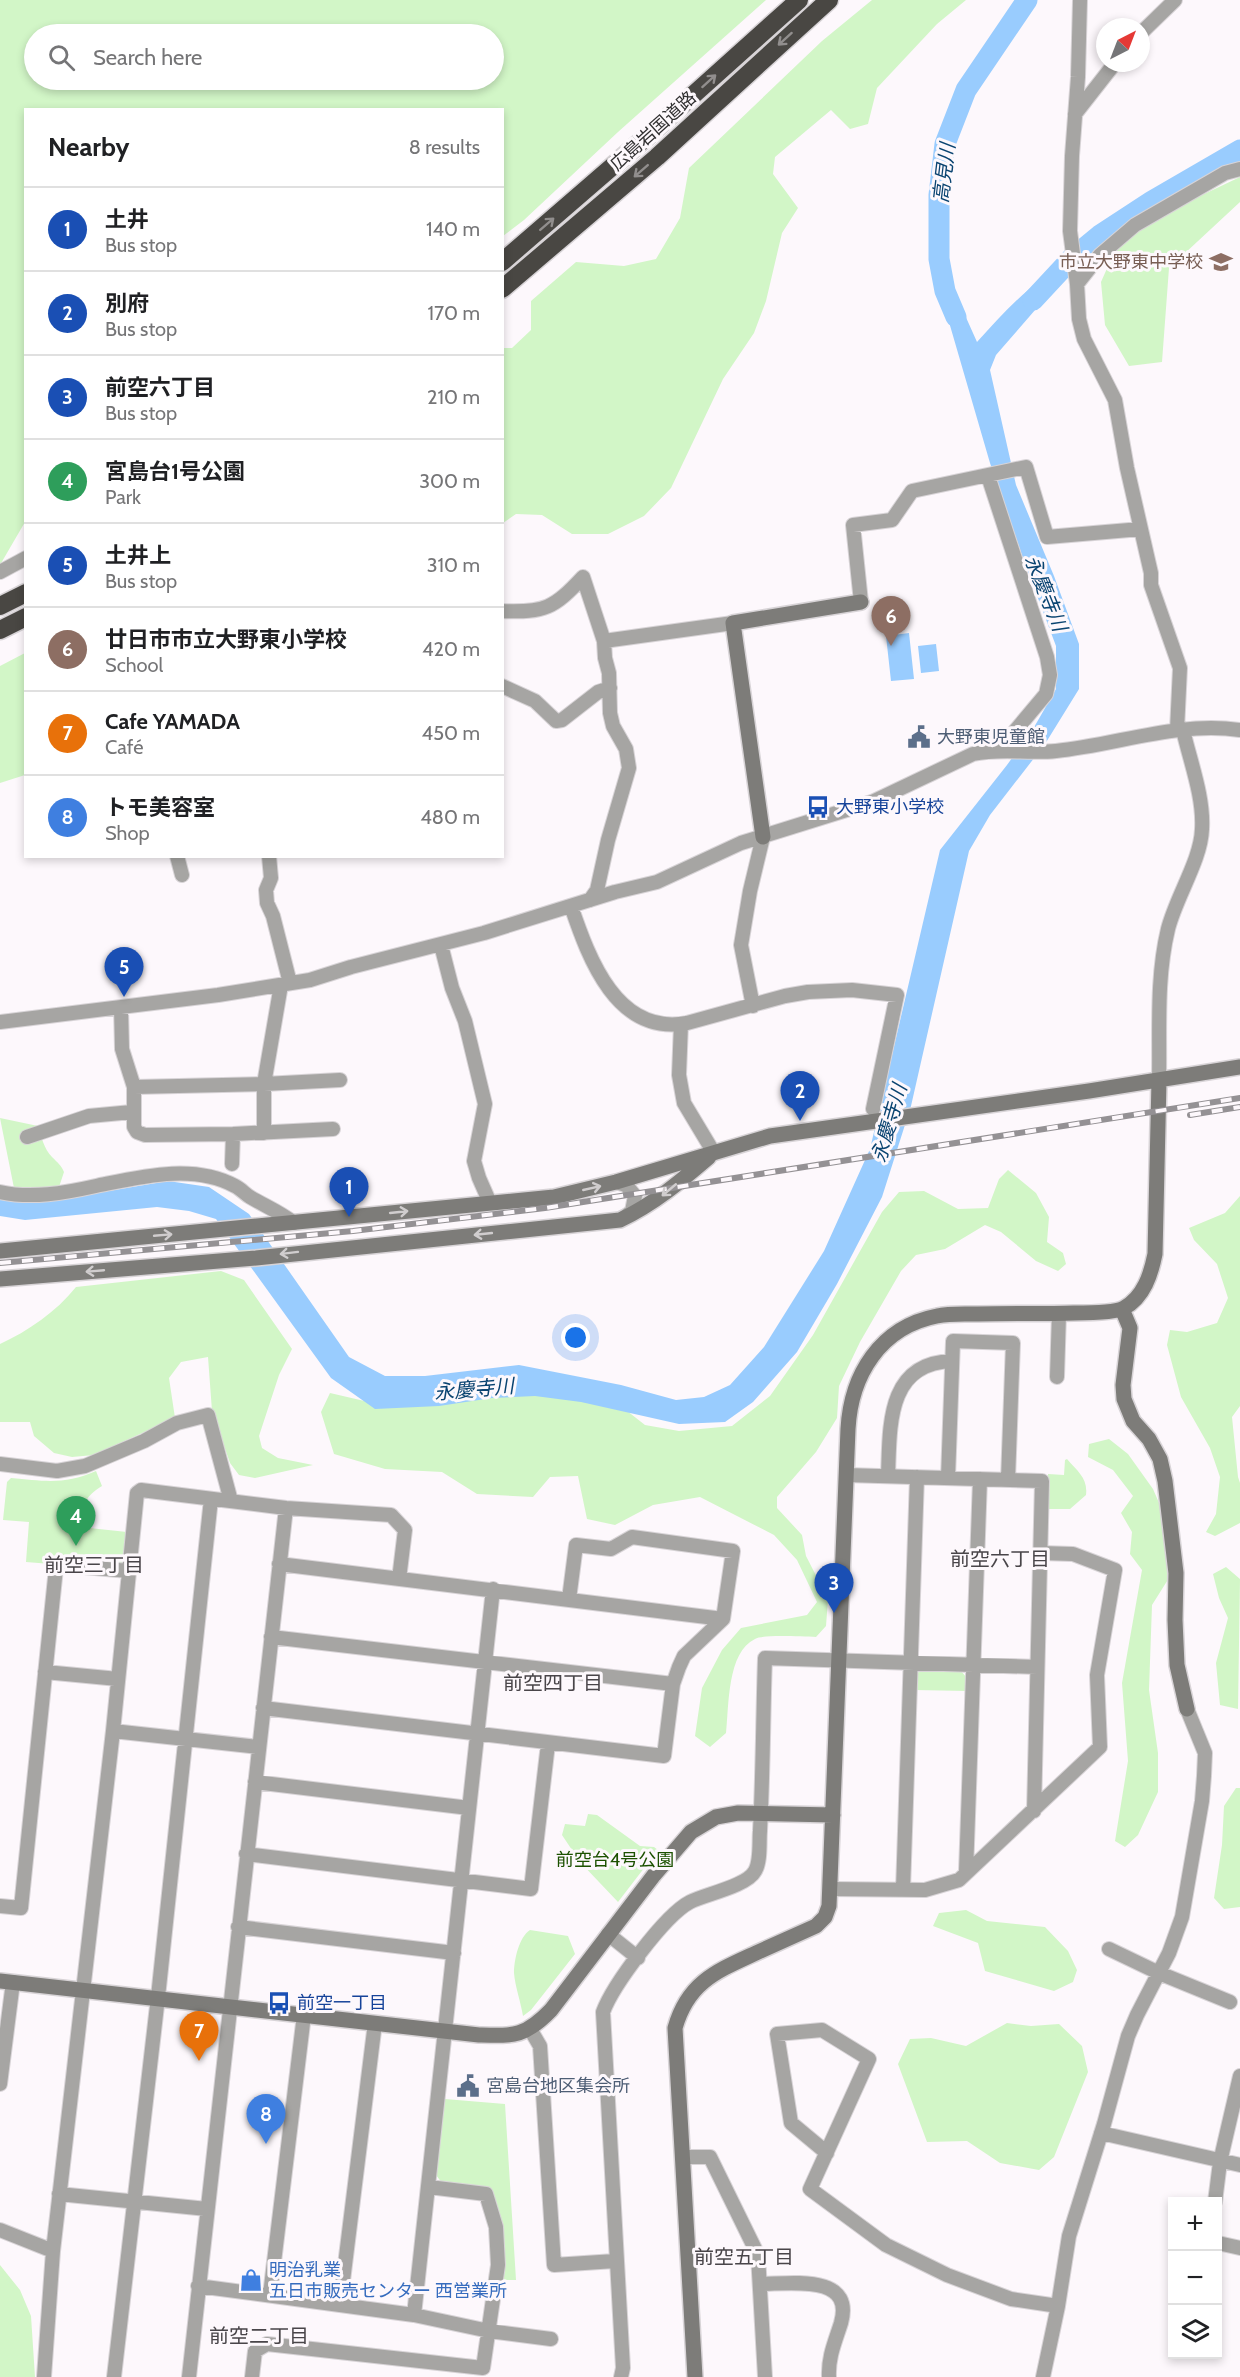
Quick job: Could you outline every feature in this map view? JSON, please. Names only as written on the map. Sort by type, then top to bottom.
[{"type":"highway","name":"広島岩国道路","points":[[504,260],[799,0]]},
{"type":"highway","name":"広島岩国道路","points":[[504,287],[657,157],[829,0]]},
{"type":"highway","points":[[0,606],[24,594]]},
{"type":"highway","points":[[0,630],[24,618]]},
{"type":"street","points":[[695,2377],[675,2028],[685,2002],[711,1974],[816,1926],[825,1917],[827,1911],[831,1889],[849,1407],[856,1382],[876,1352],[898,1332],[917,1322],[939,1315],[1059,1314],[1122,1309],[1131,1303],[1145,1286],[1153,1265],[1159,1138],[1160,997],[1164,950],[1176,905],[1195,857],[1202,831],[1200,804],[1180,730],[1180,668],[1151,585],[1151,573],[1115,400],[1084,339],[1079,319],[1070,231],[1080,0]]},
{"type":"street","points":[[1150,24],[1175,0]]},
{"type":"street","points":[[1074,116],[1108,72]]},
{"type":"street","points":[[1077,284],[1100,255],[1136,225],[1225,173],[1240,169]]},
{"type":"street","points":[[604,641],[861,602],[853,525],[892,520],[912,491],[1026,467],[1047,537],[1141,529]]},
{"type":"street","points":[[988,476],[1047,657],[1050,675],[1046,694],[1001,750]]},
{"type":"street","points":[[0,572],[24,559]]},
{"type":"street","points":[[504,611],[523,612],[546,609],[565,596],[583,577],[604,641],[609,674],[610,713],[613,726],[626,749],[629,768],[608,840],[597,890],[590,900]]},
{"type":"street","points":[[733,623],[763,837],[750,891],[741,945],[753,1006]]},
{"type":"street","points":[[504,687],[535,701],[556,721],[562,720],[598,692],[610,688]]},
{"type":"street","points":[[0,1022],[310,980],[351,967],[441,945],[657,882],[699,861],[763,837],[872,802],[973,754],[1001,750],[1040,752],[1064,750],[1180,730],[1211,728],[1240,730]]},
{"type":"street","points":[[178,858],[182,875]]},
{"type":"street","points":[[264,1133],[264,1084],[285,984],[273,916],[267,903],[267,890],[272,878],[269,858]]},
{"type":"street","points":[[571,906],[583,943],[605,985],[626,1008],[656,1023],[681,1024],[785,996],[830,990],[897,995],[870,1116]]},
{"type":"street","points":[[441,945],[452,988],[465,1021],[485,1104],[474,1161],[490,1203]]},
{"type":"street","points":[[121,1007],[122,1049],[134,1087],[132,1112],[137,1132],[145,1136],[333,1129]]},
{"type":"street","points":[[681,1024],[679,1075],[684,1103],[714,1153]]},
{"type":"street","points":[[0,1251],[554,1197],[616,1182],[770,1136],[870,1116],[916,1116],[1240,1067]]},
{"type":"street","points":[[134,1087],[340,1080]]},
{"type":"street","points":[[27,1137],[89,1116],[132,1112]]},
{"type":"street","points":[[232,1134],[232,1164]]},
{"type":"street","points":[[0,1279],[256,1258],[620,1220],[661,1197],[714,1153]]},
{"type":"street","points":[[0,1192],[16,1196],[65,1193],[124,1180],[155,1176],[184,1173],[207,1175],[236,1186],[250,1197],[278,1210],[294,1223]]},
{"type":"street","points":[[616,1182],[626,1185],[634,1196],[632,1210],[620,1220]]},
{"type":"street","points":[[1043,2377],[1058,2306],[1069,2236],[1128,2036],[1178,1931],[1202,1801],[1205,1753],[1186,1709],[1177,1665],[1174,1620],[1176,1573],[1165,1481],[1160,1459],[1149,1439],[1133,1421],[1124,1399],[1123,1385],[1130,1328],[1122,1309]]},
{"type":"street","points":[[1057,1377],[1059,1314]]},
{"type":"street","points":[[948,1478],[953,1341],[1013,1343],[1008,1480]]},
{"type":"street","points":[[888,1476],[891,1415],[899,1392],[915,1373],[925,1366],[935,1361],[952,1360]]},
{"type":"street","points":[[0,1464],[57,1471],[85,1466],[144,1441],[177,1423],[208,1415],[231,1501]]},
{"type":"street","points":[[846,1475],[1042,1481],[1034,1811]]},
{"type":"street","points":[[903,1890],[917,1477]]},
{"type":"street","points":[[966,1872],[980,1479]]},
{"type":"street","points":[[44,2377],[53,2251],[137,1493],[141,1490],[286,1508],[391,1515],[405,1530],[399,1579]]},
{"type":"street","points":[[114,2377],[158,1997],[211,1499]]},
{"type":"street","points":[[189,2377],[286,1508]]},
{"type":"street","points":[[263,1708],[548,1744],[664,1756],[673,1684],[684,1656],[723,1619],[733,1551],[632,1537],[610,1549],[576,1545],[569,1599]]},
{"type":"street","points":[[831,1889],[925,1890],[959,1880],[1100,1747],[1097,1675],[1115,1570],[1073,1554],[1041,1552]]},
{"type":"street","points":[[279,1564],[723,1619]]},
{"type":"street","points":[[0,1906],[21,1908],[56,1568],[60,1565],[129,1571]]},
{"type":"street","points":[[414,2314],[493,1589]]},
{"type":"street","points":[[271,1637],[673,1684]]},
{"type":"street","points":[[621,2377],[623,2368],[615,2260],[603,2012],[611,1994],[679,1910],[689,1903],[748,1878],[755,1871],[761,1813],[765,1658],[1038,1667]]},
{"type":"street","points":[[45,1672],[118,1679]]},
{"type":"street","points":[[112,1731],[258,1747]]},
{"type":"street","points":[[246,1854],[531,1889],[548,1744]]},
{"type":"street","points":[[255,1782],[470,1809]]},
{"type":"street","points":[[0,2084],[6,1981],[446,2032],[503,2037],[530,2029],[551,2010],[608,1934],[691,1832],[716,1817],[738,1813],[833,1815]]},
{"type":"street","points":[[238,1927],[454,1953]]},
{"type":"street","points":[[608,1934],[638,1958]]},
{"type":"street","points":[[1109,1949],[1159,1973],[1230,2002]]},
{"type":"street","points":[[270,2295],[304,2015]]},
{"type":"street","points":[[340,2305],[375,2023]]},
{"type":"street","points":[[530,2029],[540,2046],[554,2265],[615,2260]]},
{"type":"street","points":[[827,2153],[791,2123],[777,2034],[822,2030],[869,2060],[827,2153],[810,2190],[886,2244],[947,2275],[1011,2300],[1058,2306]]},
{"type":"street","points":[[1216,2197],[1220,2162],[1240,2076]]},
{"type":"street","points":[[1101,2133],[1240,2165]]},
{"type":"street","points":[[683,2157],[710,2157],[758,2255],[765,2377]]},
{"type":"street","points":[[252,2377],[255,2351],[267,2344],[483,2368],[498,2265],[496,2227],[486,2194],[429,2187]]},
{"type":"street","points":[[59,2194],[207,2209]]},
{"type":"street","points":[[0,2230],[53,2251]]},
{"type":"street","points":[[1222,2244],[1240,2248]]},
{"type":"street","points":[[760,2284],[822,2284],[841,2300],[842,2321],[828,2362],[829,2377]]},
{"type":"street","points":[[198,2286],[414,2314],[489,2331],[551,2339]]},
{"type":"green space","points":[[0,0],[766,0],[618,132],[524,220],[504,235],[504,108],[24,108],[24,524],[0,565]]},
{"type":"green space","points":[[872,0],[966,0],[937,24],[877,88],[868,124],[850,129],[831,110],[775,157],[773,174],[798,208],[782,233],[766,301],[754,333],[723,379],[671,488],[644,516],[608,534],[572,534],[542,515],[516,514],[504,522],[504,348],[512,348],[531,330],[531,301],[576,262],[624,266],[656,259],[680,218],[689,168],[822,41]]},
{"type":"green space","points":[[1240,177],[1240,202],[1169,268],[1162,362],[1129,366],[1105,325],[1101,282],[1117,246],[1160,215]]},
{"type":"green space","points":[[24,654],[24,775],[0,783],[0,666]]},
{"type":"green space","points":[[0,1118],[38,1126],[47,1150],[64,1172],[59,1187],[49,1191],[14,1188]]},
{"type":"green space","points":[[1008,1170],[1036,1193],[1049,1217],[1047,1242],[1063,1253],[1066,1264],[1058,1271],[1036,1261],[1001,1232],[985,1225],[945,1249],[916,1255],[901,1271],[860,1342],[839,1386],[837,1418],[816,1452],[777,1497],[777,1508],[802,1535],[806,1556],[828,1599],[826,1626],[816,1637],[760,1637],[746,1646],[734,1667],[726,1733],[710,1747],[695,1736],[702,1688],[722,1650],[741,1628],[807,1615],[817,1602],[797,1560],[774,1535],[700,1497],[653,1505],[615,1525],[587,1519],[578,1476],[550,1477],[533,1497],[477,1494],[442,1472],[385,1469],[334,1454],[321,1412],[330,1393],[373,1403],[599,1389],[645,1425],[679,1431],[732,1426],[770,1396],[813,1335],[882,1212],[899,1192],[924,1191],[958,1209],[988,1208],[999,1179]]},
{"type":"green space","points":[[1240,1196],[1240,1406],[1232,1417],[1240,1483],[1240,1523],[1215,1536],[1206,1532],[1216,1514],[1220,1477],[1210,1448],[1181,1397],[1167,1345],[1170,1330],[1187,1332],[1217,1323],[1228,1298],[1217,1264],[1194,1240],[1189,1228],[1225,1213]]},
{"type":"green space","points":[[221,1271],[244,1280],[292,1349],[279,1375],[259,1436],[262,1448],[278,1458],[313,1465],[255,1478],[239,1475],[230,1463],[212,1411],[208,1357],[181,1362],[169,1378],[175,1418],[94,1455],[72,1457],[54,1453],[34,1436],[30,1422],[0,1422],[0,1344],[41,1320],[60,1305],[76,1287]]},
{"type":"green space","points":[[1109,1439],[1128,1454],[1153,1489],[1163,1512],[1169,1578],[1152,1605],[1149,1690],[1158,1753],[1158,1792],[1138,1835],[1125,1847],[1115,1841],[1128,1761],[1122,1683],[1142,1570],[1130,1554],[1132,1532],[1121,1513],[1133,1496],[1113,1470],[1088,1457],[1089,1444]]},
{"type":"green space","points":[[1067,1459],[1084,1480],[1086,1495],[1070,1509],[1047,1509],[1048,1474],[1064,1475]]},
{"type":"green space","points":[[96,1471],[102,1486],[91,1494],[85,1503],[80,1527],[127,1532],[124,1567],[52,1560],[51,1564],[26,1562],[29,1522],[3,1520],[7,1482],[11,1478],[64,1480]]},
{"type":"green space","points":[[1226,1567],[1240,1579],[1238,1709],[1220,1705],[1216,1663],[1228,1618],[1219,1598],[1213,1574]]},
{"type":"green space","points":[[921,1670],[961,1671],[967,1678],[967,1691],[914,1690],[914,1676]]},
{"type":"green space","points":[[1236,1788],[1240,1788],[1240,1907],[1224,1909],[1214,1898],[1222,1845],[1224,1806]]},
{"type":"green space","name":"前空台4号公園","points":[[588,1814],[597,1815],[640,1846],[654,1847],[658,1850],[618,1902],[580,1862],[562,1835],[565,1824],[585,1826]]},
{"type":"green space","points":[[966,1910],[987,1921],[1045,1927],[1068,1951],[1077,1970],[1073,1982],[1054,1991],[985,1971],[978,1943],[933,1926],[939,1913]]},
{"type":"green space","points":[[530,1930],[568,1936],[575,1954],[531,2010],[523,2016],[514,1968],[520,1943]]},
{"type":"green space","points":[[1007,2023],[1031,2026],[1059,2024],[1082,2046],[1088,2072],[1054,2157],[1039,2170],[1000,2163],[967,2141],[927,2142],[898,2064],[910,2039],[931,2038],[966,2046]]},
{"type":"green space","points":[[445,2099],[505,2104],[516,2280],[501,2280],[489,2190],[442,2183],[436,2175]]},
{"type":"green space","points":[[0,2265],[20,2290],[31,2316],[35,2377],[0,2377]]},
{"type":"water","points":[[1044,278],[1053,279],[1055,287],[996,355],[990,370],[1016,485],[1054,576],[1079,644],[1079,689],[1045,744],[990,815],[969,851],[911,1106],[882,1197],[837,1284],[797,1352],[753,1402],[725,1422],[679,1424],[581,1402],[535,1396],[492,1398],[439,1406],[375,1409],[331,1378],[216,1219],[189,1211],[157,1207],[25,1220],[0,1216],[0,1197],[25,1203],[168,1181],[209,1187],[249,1214],[349,1357],[385,1376],[425,1376],[519,1365],[621,1385],[676,1400],[704,1397],[730,1385],[764,1347],[824,1251],[870,1149],[940,850],[1033,729],[1056,689],[1056,646],[990,463],[942,298],[945,291],[960,304],[977,342],[1017,300]]},
{"type":"water","points":[[909,633],[914,679],[891,681],[886,636]]},
{"type":"water","points":[[936,644],[939,671],[921,673],[918,646]]},
{"type":"waterway","name":"高見川","points":[[956,317],[945,291],[939,259],[939,195],[945,144],[966,90],[1027,0]]},
{"type":"waterway","name":"永慶寺川","points":[[1033,300],[1072,258],[1100,235],[1152,201],[1240,150]]},
{"type":"railway","points":[[0,1263],[353,1231],[545,1208],[1240,1098]]},
{"type":"railway","points":[[1190,1115],[1240,1107]]},
{"type":"place","name":"市立大野東中学校","points":[[1221,262]]},
{"type":"place","name":"廿日市市立大野東小学校","points":[[891,646]]},
{"type":"place","name":"大野東児童館","points":[[919,737]]},
{"type":"place","name":"大野東小学校","points":[[818,807]]},
{"type":"place","name":"土井上","points":[[124,997]]},
{"type":"place","name":"別府","points":[[800,1121]]},
{"type":"place","name":"土井","points":[[349,1217]]},
{"type":"place","name":"宮島台1号公園","points":[[76,1546]]},
{"type":"place","name":"前空六丁目","points":[[834,1613]]},
{"type":"place","name":"前空一丁目","points":[[279,2003]]},
{"type":"place","name":"Cafe YAMADA","points":[[199,2061]]},
{"type":"place","name":"宮島台地区集会所","points":[[468,2086]]},
{"type":"place","name":"トモ美容室","points":[[266,2144]]},
{"type":"place","name":"明治乳業 五日市販売センター 西営業所","points":[[251,2280]]},
{"type":"district","name":"前空六丁目","points":[[1000,1559]]},
{"type":"district","name":"前空三丁目","points":[[94,1565]]},
{"type":"district","name":"前空四丁目","points":[[553,1683]]},
{"type":"district","name":"前空五丁目","points":[[744,2257]]},
{"type":"district","name":"前空二丁目","points":[[259,2336]]}]
